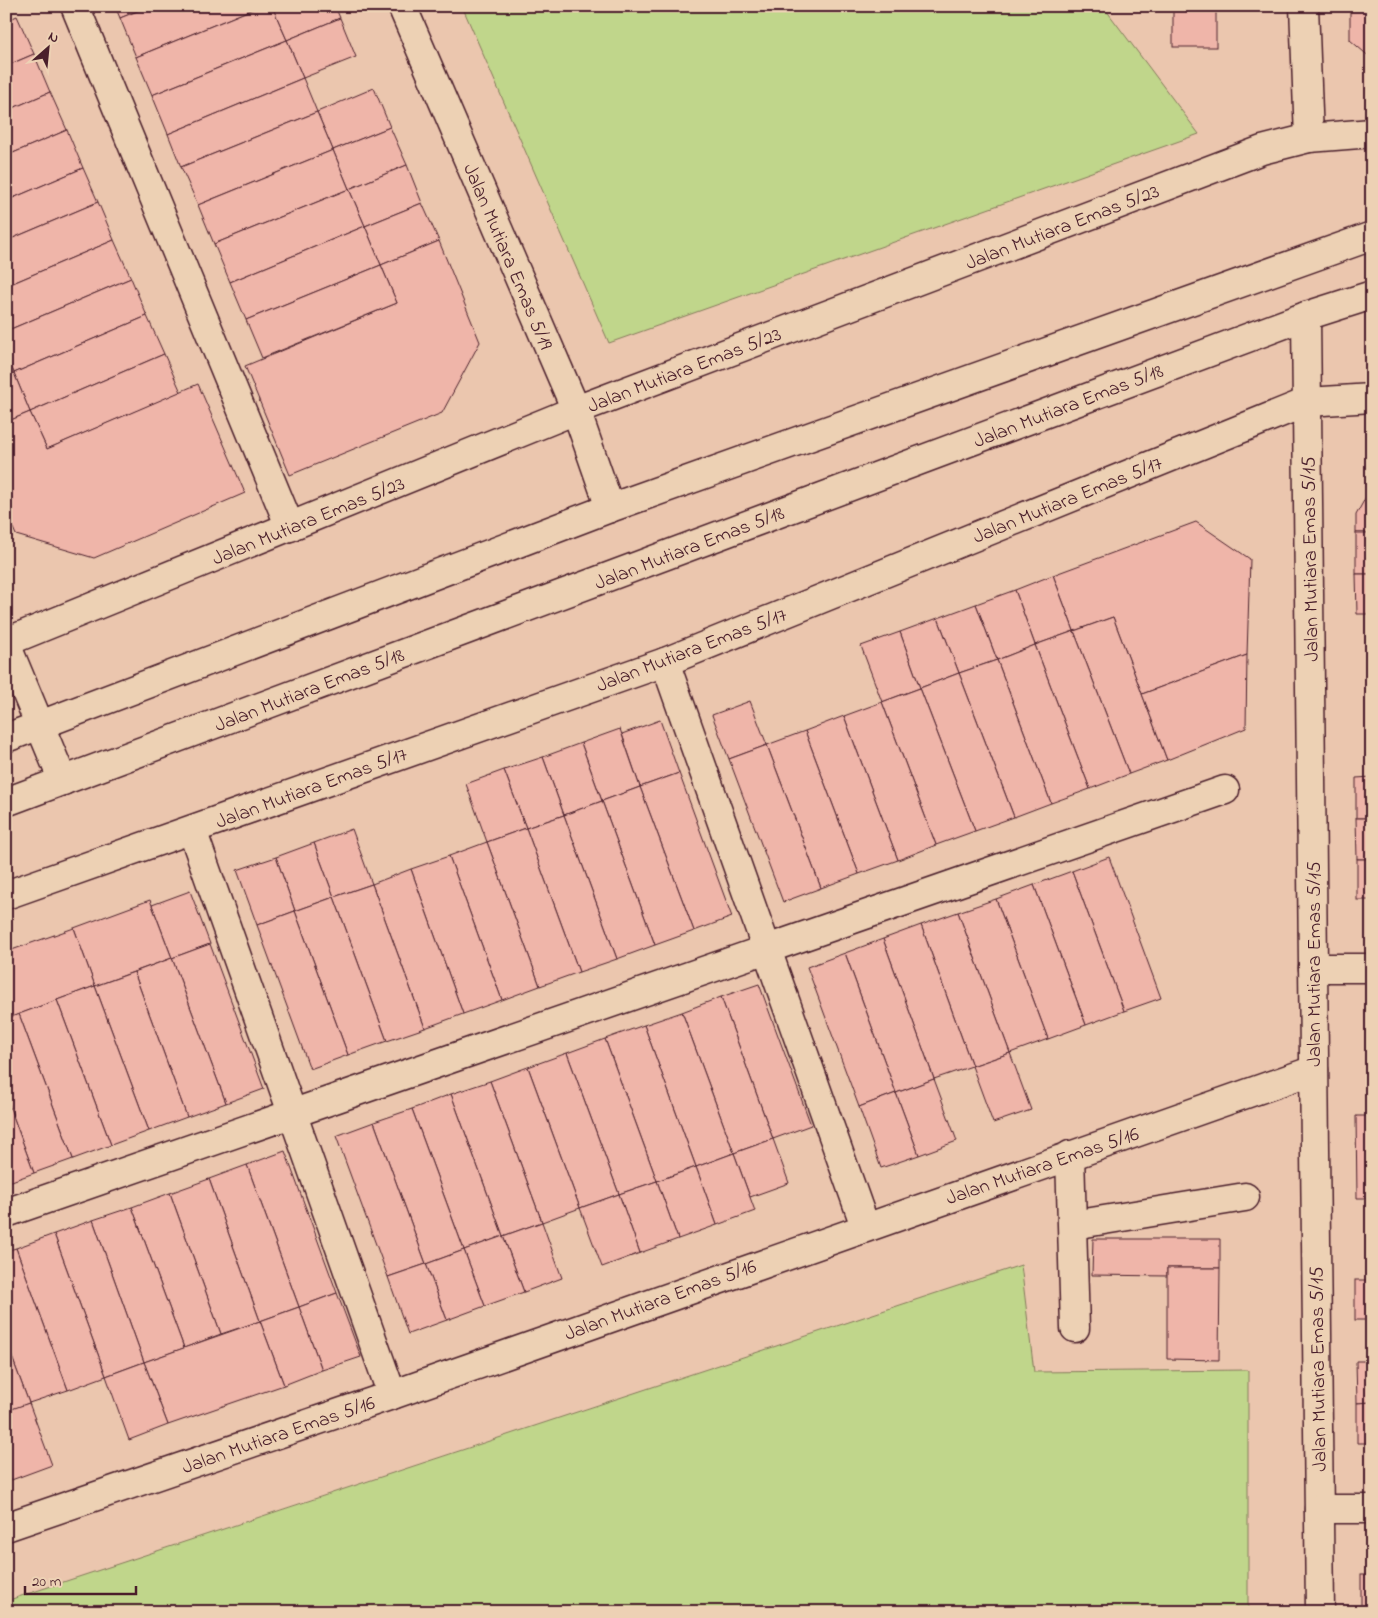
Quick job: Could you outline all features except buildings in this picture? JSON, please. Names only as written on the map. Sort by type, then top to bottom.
[{"type":"street","points":[[75,6],[290,527]]},
{"type":"street","name":"Jalan Mutiara Emas 5/19","points":[[402,6],[576,410],[610,508]]},
{"type":"street","points":[[1304,6],[1309,138]]},
{"type":"street","name":"Jalan Mutiara Emas 5/23","points":[[6,643],[576,410],[1262,150],[1309,138],[1372,133]]},
{"type":"street","points":[[6,738],[610,508],[1372,236]]},
{"type":"street","name":"Jalan Mutiara Emas 5/18","points":[[6,802],[1306,316],[1372,295]]},
{"type":"street","name":"Jalan Mutiara Emas 5/15","points":[[1306,316],[1320,1612]]},
{"type":"street","name":"Jalan Mutiara Emas 5/17","points":[[6,896],[665,662],[1307,402],[1372,398]]},
{"type":"street","points":[[6,643],[63,781]]},
{"type":"street","points":[[665,662],[866,1226]]},
{"type":"street","points":[[6,1213],[1225,790]]},
{"type":"street","points":[[192,830],[392,1395]]},
{"type":"street","points":[[1313,968],[1372,968]]},
{"type":"street","name":"Jalan Mutiara Emas 5/16","points":[[6,1527],[392,1395],[866,1226],[1314,1070]]},
{"type":"street","points":[[1070,1155],[1075,1328]]},
{"type":"street","points":[[1073,1225],[1245,1197]]},
{"type":"street","points":[[1319,1509],[1372,1509]]},
{"type":"shaded area","points":[[6,6],[1372,6],[1372,1612],[1248,1612],[1248,1370],[1033,1372],[1021,1265],[6,1601]]},
{"type":"green space","points":[[462,6],[1103,6],[1199,134],[609,343]]},
{"type":"green space","points":[[1021,1265],[1034,1372],[1248,1370],[1248,1612],[6,1612],[6,1601]]}]
